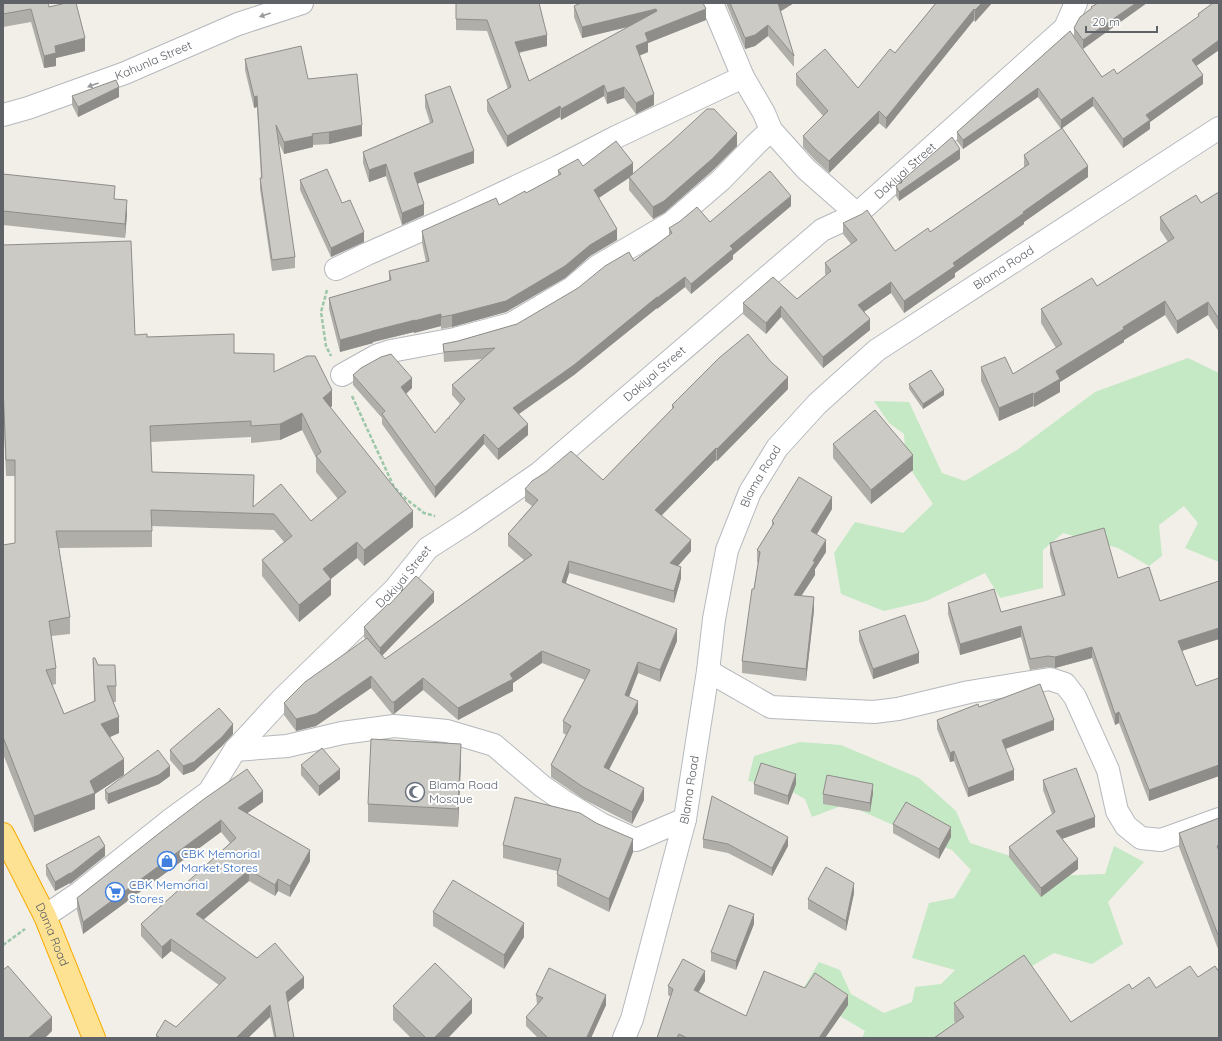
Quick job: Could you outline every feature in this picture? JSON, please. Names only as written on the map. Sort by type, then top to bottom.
[{"type":"highway","name":"Dama Road","points":[[3,834],[45,916],[94,1038]]},
{"type":"street","name":"Kahunla Street","points":[[3,115],[28,108],[125,73],[238,24],[302,3]]},
{"type":"street","points":[[712,3],[743,77],[772,130],[806,169],[857,214]]},
{"type":"street","name":"Dakiyai Street","points":[[45,916],[79,893],[169,821],[209,792],[235,750],[281,700],[395,589],[428,548],[538,474],[822,230],[857,214],[1065,28],[1076,3]]},
{"type":"street","points":[[336,269],[530,180],[616,137],[743,77]]},
{"type":"street","name":"Blama Road","points":[[624,1038],[632,1019],[685,819],[708,671],[714,619],[727,550],[750,492],[777,448],[817,404],[877,350],[1219,128]]},
{"type":"street","points":[[342,375],[376,356],[391,351],[455,338],[511,324],[572,288],[598,266],[671,223],[722,180],[756,144],[772,130]]},
{"type":"street","points":[[708,671],[771,707],[874,712],[898,709],[969,692],[1050,679],[1065,684],[1075,697],[1108,770],[1117,811],[1126,826],[1141,838],[1162,840],[1219,819]]},
{"type":"street","points":[[235,750],[286,746],[342,733],[394,726],[447,731],[494,745],[542,786],[601,824],[636,840],[685,819]]},
{"type":"path","points":[[336,269],[332,272],[321,312],[326,346],[342,375],[394,487],[406,499],[424,513],[466,523]]},
{"type":"green space","points":[[1188,358],[1219,373],[1219,562],[1185,548],[1198,523],[1184,506],[1159,525],[1162,556],[1149,566],[1118,548],[1063,533],[1043,550],[1043,588],[1000,598],[985,573],[926,601],[884,611],[841,594],[834,553],[855,522],[903,533],[933,504],[906,462],[904,434],[889,423],[874,401],[909,402],[942,473],[965,481],[1017,450],[1095,392]]},
{"type":"green space","points":[[800,742],[841,745],[919,778],[956,811],[970,843],[1026,861],[1052,876],[1105,874],[1114,846],[1144,862],[1108,902],[1123,944],[1092,964],[1054,953],[1012,978],[974,1022],[939,1037],[862,1038],[865,1031],[835,1013],[788,1014],[819,962],[840,970],[851,994],[884,1013],[912,1002],[915,987],[941,984],[955,970],[912,958],[929,903],[954,898],[971,870],[952,850],[846,804],[812,817],[805,799],[784,787],[748,781],[754,756]]},
{"type":"building","points":[[3,3],[48,3],[49,7],[66,3],[76,3],[85,38],[55,46],[56,53],[44,56],[31,9],[3,14]]},
{"type":"building","points":[[456,3],[539,3],[547,35],[515,42],[529,81],[657,11],[656,9],[582,27],[574,6],[581,3],[703,3],[706,9],[645,33],[648,41],[636,46],[654,94],[636,103],[624,87],[607,93],[604,85],[561,109],[560,106],[507,136],[487,100],[511,87],[487,20],[456,19]]},
{"type":"building","points":[[730,3],[778,3],[794,56],[768,25],[755,35],[745,38]]},
{"type":"building","points":[[936,3],[982,3],[975,10],[974,9],[886,118],[879,111],[829,161],[803,136],[828,111],[796,74],[825,49],[858,88],[890,49],[895,53]]},
{"type":"building","points":[[1098,3],[1136,3],[1083,40],[1074,28],[1080,17]]},
{"type":"building","points":[[1213,3],[1219,3],[1219,40],[1192,60],[1203,75],[1146,115],[1150,120],[1123,139],[1093,97],[1061,120],[1038,88],[963,140],[957,132],[1070,31],[1102,77],[1114,69],[1117,74],[1199,16],[1198,14]]},
{"type":"building","points":[[301,46],[308,79],[357,74],[362,125],[312,134],[313,136],[284,142],[276,125],[295,257],[272,260],[260,178],[262,178],[257,96],[254,97],[245,59]]},
{"type":"building","points":[[116,80],[119,87],[78,107],[72,96]]},
{"type":"building","points":[[450,86],[474,151],[414,173],[424,204],[402,213],[386,164],[369,170],[363,152],[433,122],[425,95]]},
{"type":"building","points":[[707,109],[714,109],[737,133],[712,159],[664,201],[653,207],[629,177],[670,143]]},
{"type":"building","points":[[1062,128],[1088,166],[953,263],[955,266],[904,301],[891,282],[858,305],[870,319],[823,357],[781,306],[766,323],[743,303],[773,277],[797,299],[831,271],[825,263],[857,240],[843,223],[867,210],[895,251],[928,228],[930,232],[1029,164],[1024,155]]},
{"type":"building","points":[[952,137],[960,149],[899,192],[896,186]]},
{"type":"building","points":[[616,141],[633,163],[594,190],[617,229],[590,245],[565,266],[506,301],[452,315],[441,317],[441,314],[414,321],[415,320],[340,340],[329,298],[391,280],[389,271],[429,261],[422,231],[496,198],[499,205],[525,191],[526,193],[561,174],[558,170],[578,159],[583,166]]},
{"type":"building","points":[[327,169],[342,203],[350,200],[364,232],[331,248],[300,180]]},
{"type":"building","points":[[770,171],[791,196],[730,246],[733,249],[691,284],[685,277],[657,297],[574,365],[513,408],[528,424],[498,449],[484,434],[435,487],[382,414],[385,411],[353,375],[361,368],[381,357],[391,354],[412,378],[401,387],[435,433],[448,418],[449,419],[449,417],[465,399],[452,385],[495,348],[444,352],[443,344],[517,324],[578,288],[605,266],[629,252],[634,261],[672,233],[669,228],[697,207],[710,222]]},
{"type":"building","points":[[3,174],[115,186],[114,199],[127,200],[125,224],[3,211]]},
{"type":"building","points":[[1219,192],[1219,319],[1208,302],[1177,321],[1165,301],[1123,327],[1124,329],[1056,371],[1060,379],[1034,394],[1033,393],[999,408],[981,367],[1005,357],[1013,374],[1062,344],[1041,309],[1092,278],[1097,286],[1174,238],[1160,217],[1196,195],[1201,203]]},
{"type":"building","points":[[131,241],[135,335],[147,334],[147,337],[234,334],[234,353],[274,354],[274,372],[307,356],[315,356],[332,390],[323,398],[413,511],[364,550],[357,542],[323,569],[331,579],[299,605],[262,560],[292,536],[274,514],[151,510],[152,531],[56,531],[70,617],[49,621],[56,668],[46,670],[64,714],[95,701],[93,658],[95,658],[98,665],[115,665],[116,686],[107,686],[119,717],[101,724],[124,759],[90,781],[95,793],[34,816],[3,737],[3,545],[15,543],[15,460],[6,460],[3,385],[3,245]],"holes":[[[302,413],[321,452],[316,456],[346,492],[311,521],[281,484],[253,507],[254,475],[152,472],[150,426],[251,421],[251,426],[280,424]]]},
{"type":"building","points":[[748,334],[771,362],[788,377],[655,510],[691,540],[670,563],[681,567],[674,591],[569,561],[562,582],[677,629],[660,670],[638,662],[625,695],[638,701],[604,767],[644,788],[632,812],[583,787],[551,765],[571,726],[563,721],[590,670],[542,651],[510,674],[513,679],[458,708],[423,678],[394,702],[392,702],[371,676],[316,714],[296,719],[284,703],[305,682],[367,638],[385,659],[532,555],[508,534],[538,500],[525,489],[532,481],[546,472],[571,451],[603,480],[674,407],[672,405],[719,358]]},
{"type":"building","points":[[931,370],[944,390],[923,404],[909,384]]},
{"type":"building","points":[[875,410],[913,455],[871,490],[833,444]]},
{"type":"building","points":[[799,477],[832,497],[811,531],[826,540],[813,561],[815,562],[794,595],[814,597],[806,669],[742,661],[752,589],[754,589],[760,552],[757,550],[774,523],[772,521]]},
{"type":"building","points":[[1104,528],[1118,578],[1149,567],[1160,601],[1219,581],[1219,628],[1178,641],[1196,686],[1219,678],[1219,765],[1149,790],[1119,712],[1115,714],[1092,647],[1055,657],[1048,656],[1030,659],[1021,626],[960,644],[948,603],[994,589],[1001,612],[1065,595],[1050,543]]},
{"type":"building","points":[[416,576],[434,592],[380,648],[364,627],[388,604],[389,605]]},
{"type":"building","points":[[905,615],[919,653],[873,669],[859,631]]},
{"type":"building","points":[[1040,684],[1054,720],[1002,740],[1014,770],[968,788],[954,751],[950,753],[937,720],[978,704],[979,707]]},
{"type":"building","points":[[219,708],[233,724],[222,737],[194,762],[183,766],[170,750]]},
{"type":"building","name":"Blama Road Mosque","points":[[371,739],[461,744],[458,809],[368,804]]},
{"type":"building","points":[[322,748],[340,769],[319,786],[301,765]]},
{"type":"building","points":[[158,750],[170,766],[159,775],[108,794],[105,790]]},
{"type":"building","points":[[761,763],[796,774],[788,796],[754,784]]},
{"type":"building","points":[[1076,768],[1095,817],[1056,831],[1078,859],[1041,888],[1009,847],[1055,812],[1043,780]]},
{"type":"building","points":[[247,769],[263,791],[238,808],[310,850],[290,886],[278,879],[275,885],[249,870],[196,914],[257,958],[275,943],[304,977],[286,992],[294,1038],[276,1038],[270,1005],[236,1038],[160,1038],[156,1035],[165,1020],[176,1027],[226,978],[171,939],[162,947],[141,924],[236,838],[221,820],[83,922],[77,898],[204,799]]},
{"type":"building","points":[[827,775],[873,784],[870,803],[823,794]]},
{"type":"building","points":[[712,796],[788,837],[772,868],[728,844],[703,839]]},
{"type":"building","points":[[515,797],[580,813],[596,823],[633,839],[609,899],[557,874],[561,859],[503,845]]},
{"type":"building","points":[[906,802],[951,827],[939,849],[893,824]]},
{"type":"building","points":[[1219,818],[1219,845],[1217,846],[1219,851],[1218,935],[1179,833]]},
{"type":"building","points":[[99,836],[105,846],[70,874],[55,882],[46,865]]},
{"type":"building","points":[[826,867],[854,883],[846,921],[808,899]]},
{"type":"building","points":[[453,880],[524,923],[504,955],[433,912]]},
{"type":"building","points":[[729,905],[754,914],[736,961],[711,952]]},
{"type":"building","points":[[1024,955],[1071,1022],[1129,984],[1132,989],[1149,977],[1156,988],[1190,966],[1198,977],[1215,966],[1219,972],[1219,1038],[934,1038],[964,1017],[954,1003]]},
{"type":"building","points":[[683,959],[705,971],[694,990],[746,1016],[764,971],[805,988],[815,973],[848,995],[819,1038],[687,1038],[679,1034],[677,1038],[657,1038],[673,989],[668,986]]},
{"type":"building","points":[[435,963],[472,999],[434,1038],[426,1038],[393,1006]]},
{"type":"building","points":[[8,966],[52,1017],[28,1038],[3,1038],[3,970]]},
{"type":"building","points":[[549,968],[606,995],[586,1038],[548,1038],[526,1017],[543,998],[536,995]]},
{"type":"place","name":"Blama Road Mosque","points":[[415,792]]},
{"type":"place","name":"CBK Memorial Market Stores","points":[[167,861]]},
{"type":"place","name":"CBK Memorial Stores","points":[[115,892]]}]
